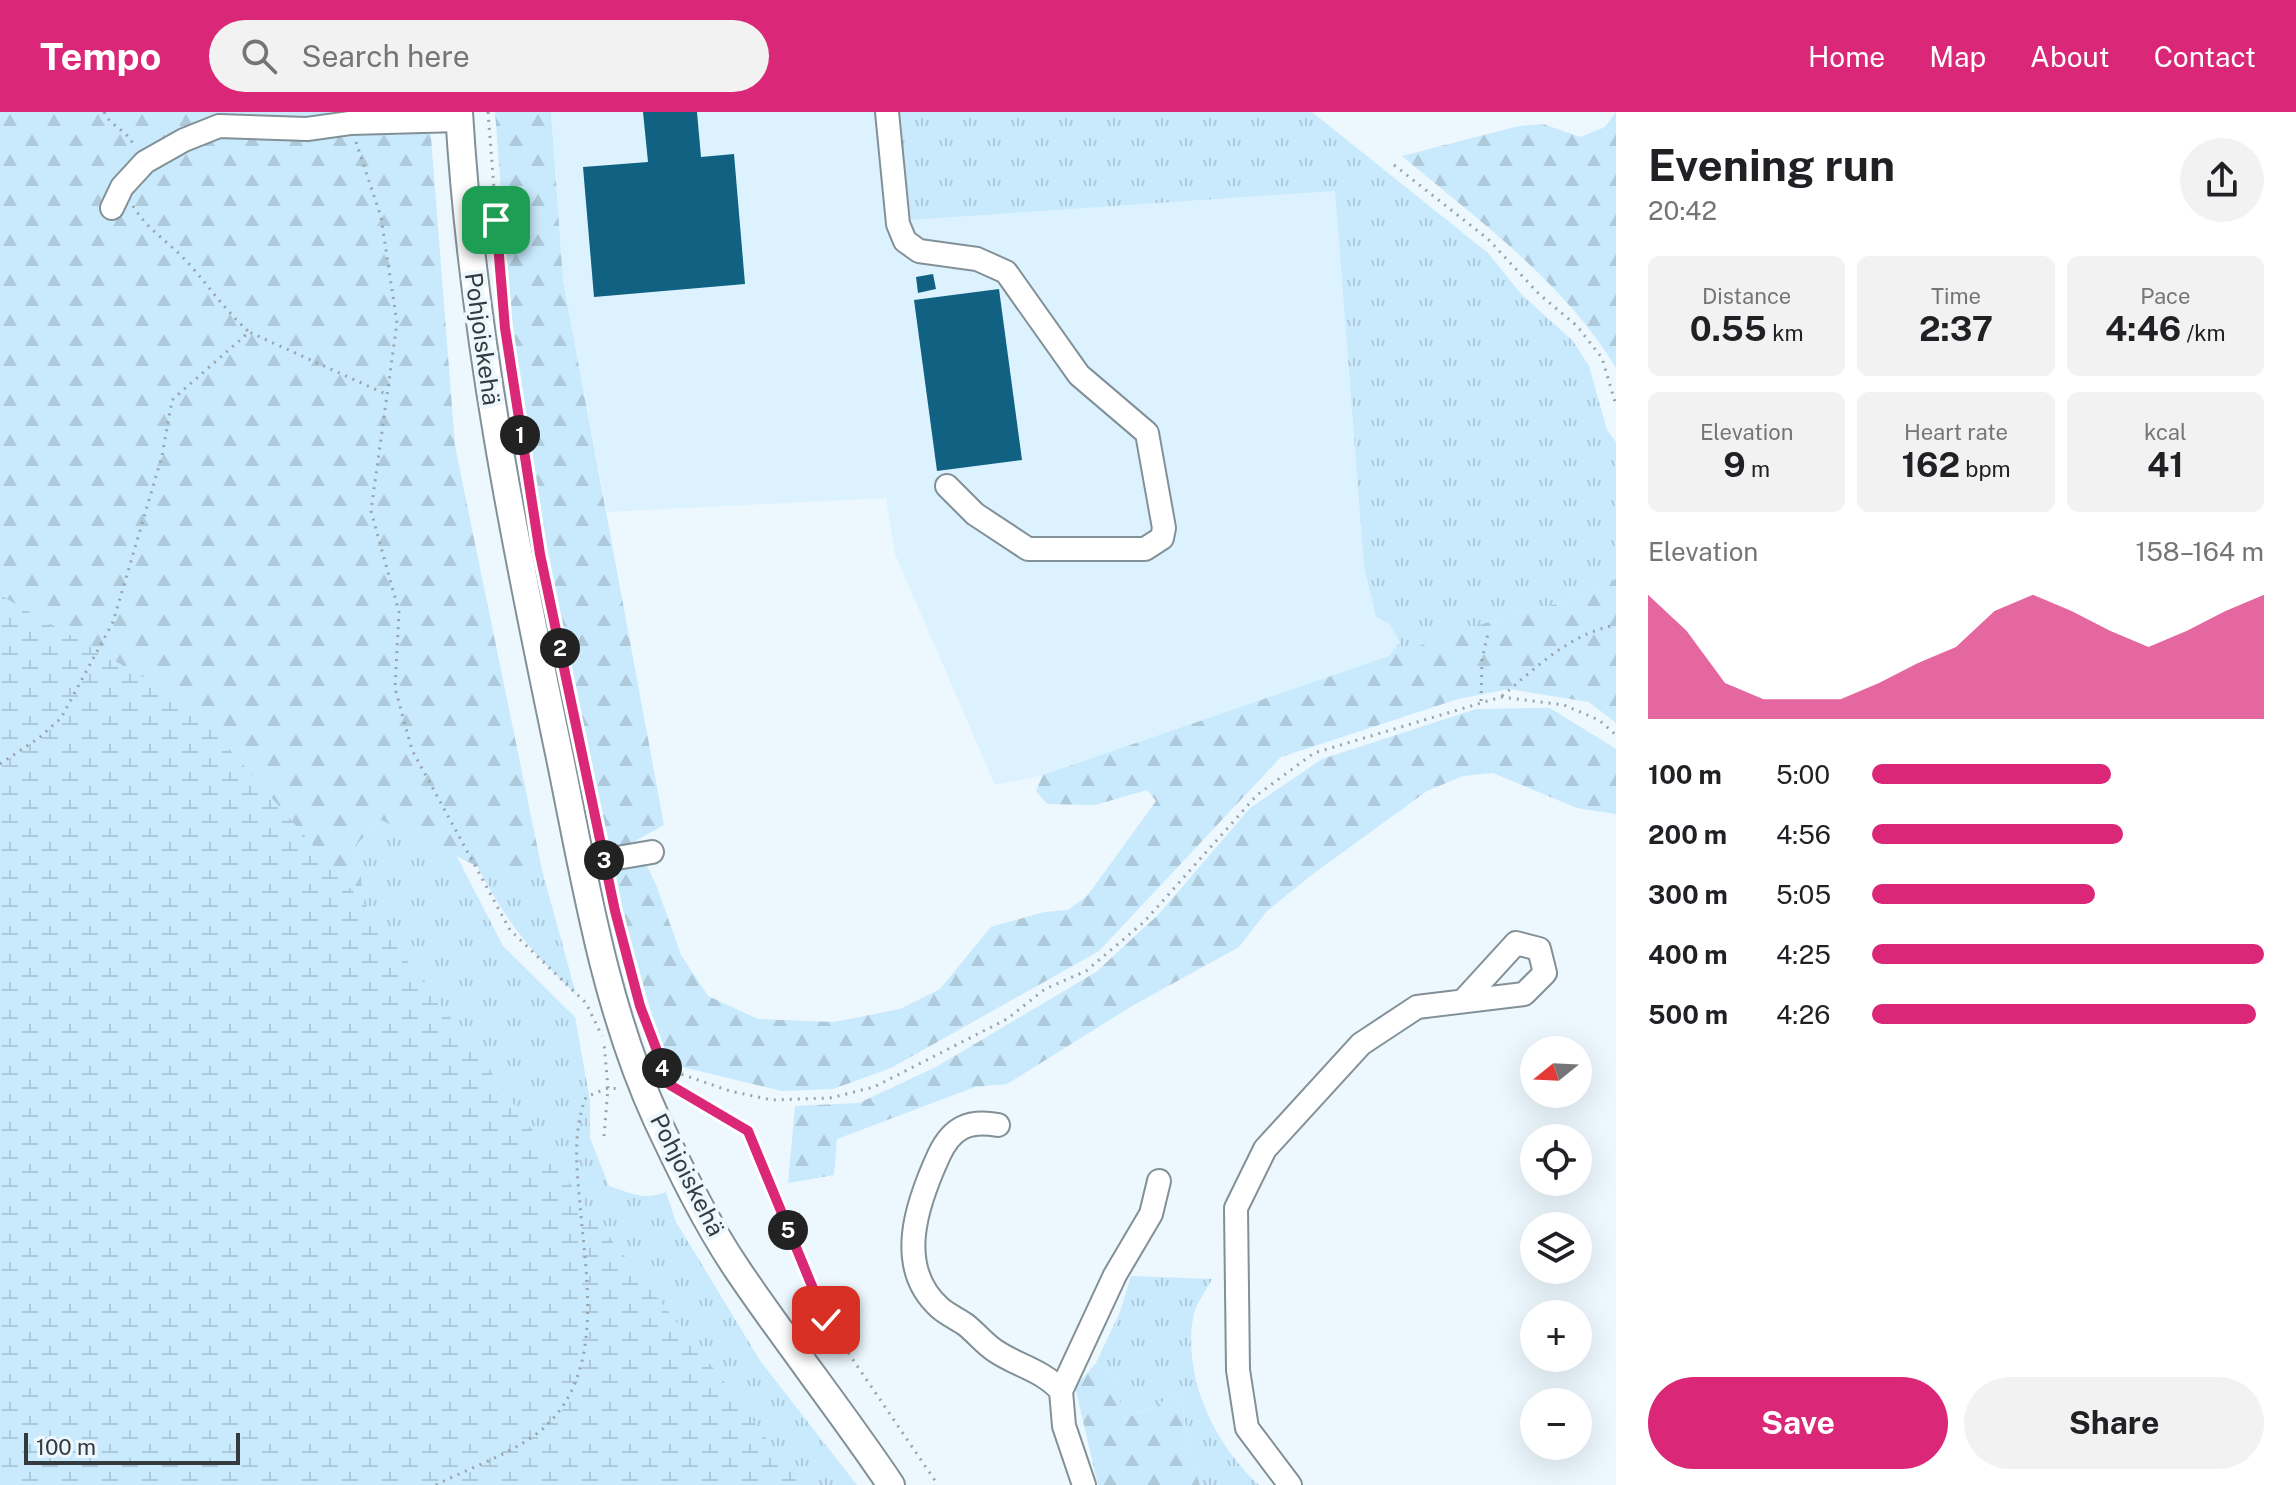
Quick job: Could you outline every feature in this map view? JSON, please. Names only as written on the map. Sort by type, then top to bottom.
[{"type":"main road","name":"Pohjoiskehä","points":[[460,116],[473,273],[499,457],[593,862],[622,1025],[655,1116],[684,1176],[735,1266],[891,1485]]},
{"type":"street","points":[[887,112],[898,224],[905,241],[919,251],[977,259],[1006,272],[1079,375],[1139,423],[1152,444],[1164,528],[1162,538],[1145,549],[1028,549],[984,521],[947,486]]},
{"type":"street","points":[[112,208],[122,187],[134,174],[184,140],[219,126],[307,129],[460,116]]},
{"type":"street","points":[[593,862],[652,852]]},
{"type":"street","points":[[1290,1485],[1247,1428],[1238,1370],[1236,1208],[1265,1149],[1361,1044],[1417,1007],[1463,1001]]},
{"type":"street","points":[[998,1125],[979,1122],[964,1125],[947,1138],[914,1226],[912,1253],[920,1283],[940,1308],[993,1350],[1040,1372],[1061,1391]]},
{"type":"street","points":[[1084,1485],[1064,1426],[1061,1391],[1115,1275],[1151,1214],[1159,1181]]},
{"type":"path","points":[[104,112],[113,124],[131,137],[133,207],[145,224],[192,266],[207,290],[249,332],[388,395]]},
{"type":"path","points":[[488,112],[505,328],[535,523]]},
{"type":"path","points":[[350,123],[381,217],[397,323],[371,511],[399,612],[395,688],[412,750],[510,930],[586,1003],[597,1021],[604,1043],[608,1088],[604,1136]]},
{"type":"path","points":[[1394,165],[1488,239],[1539,294],[1577,326],[1602,358],[1616,405]]},
{"type":"path","points":[[0,764],[39,738],[61,718],[113,622],[162,456],[172,400],[249,332]]},
{"type":"path","points":[[547,584],[593,862],[664,1074],[682,1094],[735,1120],[748,1131],[826,1320],[938,1485]]},
{"type":"path","points":[[1501,697],[1548,656],[1577,638],[1616,625]]},
{"type":"path","points":[[1481,702],[1482,659],[1488,633]]},
{"type":"path","points":[[664,1074],[678,1073],[730,1091],[772,1100],[830,1098],[874,1087],[1007,1019],[1045,989],[1086,971],[1144,922],[1257,795],[1314,753],[1501,697],[1564,705],[1599,720],[1616,735]]},
{"type":"path","points":[[436,1485],[535,1435],[572,1395],[587,1347],[576,1155],[579,1114],[586,1097],[608,1088]]},
{"type":"shaded area","points":[[551,112],[898,112],[911,220],[1335,191],[1364,566],[1400,642],[1386,660],[1043,775],[995,785],[895,554],[886,498],[607,512],[563,280]]},
{"type":"green space","points":[[0,112],[429,112],[455,446],[542,870],[485,870],[381,820],[357,844],[364,904],[417,1007],[0,1485]]},
{"type":"green space","points":[[495,112],[551,112],[563,280],[664,825],[635,841],[657,887],[681,955],[708,996],[758,1019],[834,1022],[900,1009],[940,989],[991,927],[1044,912],[1068,910],[1088,895],[1156,801],[1147,790],[1095,805],[1047,804],[1036,791],[1043,775],[1500,618],[1561,603],[1616,579],[1616,723],[1589,702],[1509,689],[1458,699],[1281,757],[1099,951],[891,1068],[833,1089],[782,1091],[670,1064],[664,1057],[619,900],[537,497],[514,355]]},
{"type":"green space","points":[[898,112],[1312,112],[1488,253],[1521,294],[1573,341],[1589,366],[1607,430],[1616,442],[1616,579],[1561,603],[1500,618],[1386,660],[1400,642],[1389,623],[1376,617],[1364,566],[1335,191],[911,220]]},
{"type":"green space","points":[[1616,112],[1616,368],[1572,308],[1546,280],[1402,156],[1519,126],[1543,124],[1580,137],[1605,127]]},
{"type":"green space","points":[[0,595],[190,704],[364,904],[482,1059],[595,1219],[732,1392],[800,1485],[0,1485]]},
{"type":"green space","points":[[1550,708],[1616,749],[1616,814],[1577,808],[1493,773],[1463,776],[1427,791],[1267,911],[1239,947],[1132,1006],[1007,1084],[975,1087],[837,1139],[834,1175],[788,1183],[795,1106],[859,1103],[936,1067],[1096,972],[1159,914],[1250,808],[1322,759],[1476,709]]},
{"type":"green space","points":[[381,820],[456,855],[503,946],[575,1017],[590,1101],[590,1138],[609,1186],[644,1196],[666,1192],[676,1222],[761,1362],[857,1485],[761,1485],[364,904],[357,844]]},
{"type":"green space","points":[[477,866],[485,870],[542,870],[576,994],[520,934]]},
{"type":"green space","points":[[1131,1276],[1212,1279],[1193,1318],[1191,1341],[1198,1387],[1216,1431],[1243,1469],[1259,1485],[1200,1485],[1191,1457],[1180,1391],[1155,1407],[1122,1419],[1116,1380],[1096,1363],[1120,1312]]},
{"type":"green space","points":[[1096,1363],[1116,1380],[1123,1419],[1155,1407],[1180,1391],[1191,1457],[1200,1485],[1098,1485],[1075,1387]]},
{"type":"building","points":[[643,112],[697,112],[701,157],[734,154],[745,284],[594,297],[583,167],[648,162]]},
{"type":"building","points":[[933,274],[936,289],[918,293],[916,277]]},
{"type":"building","points":[[999,289],[1022,460],[937,471],[914,300]]},
{"type":"route","points":[[496,220],[505,328],[540,554],[615,911],[640,1006],[670,1085],[735,1120],[748,1131],[826,1320]]}]
